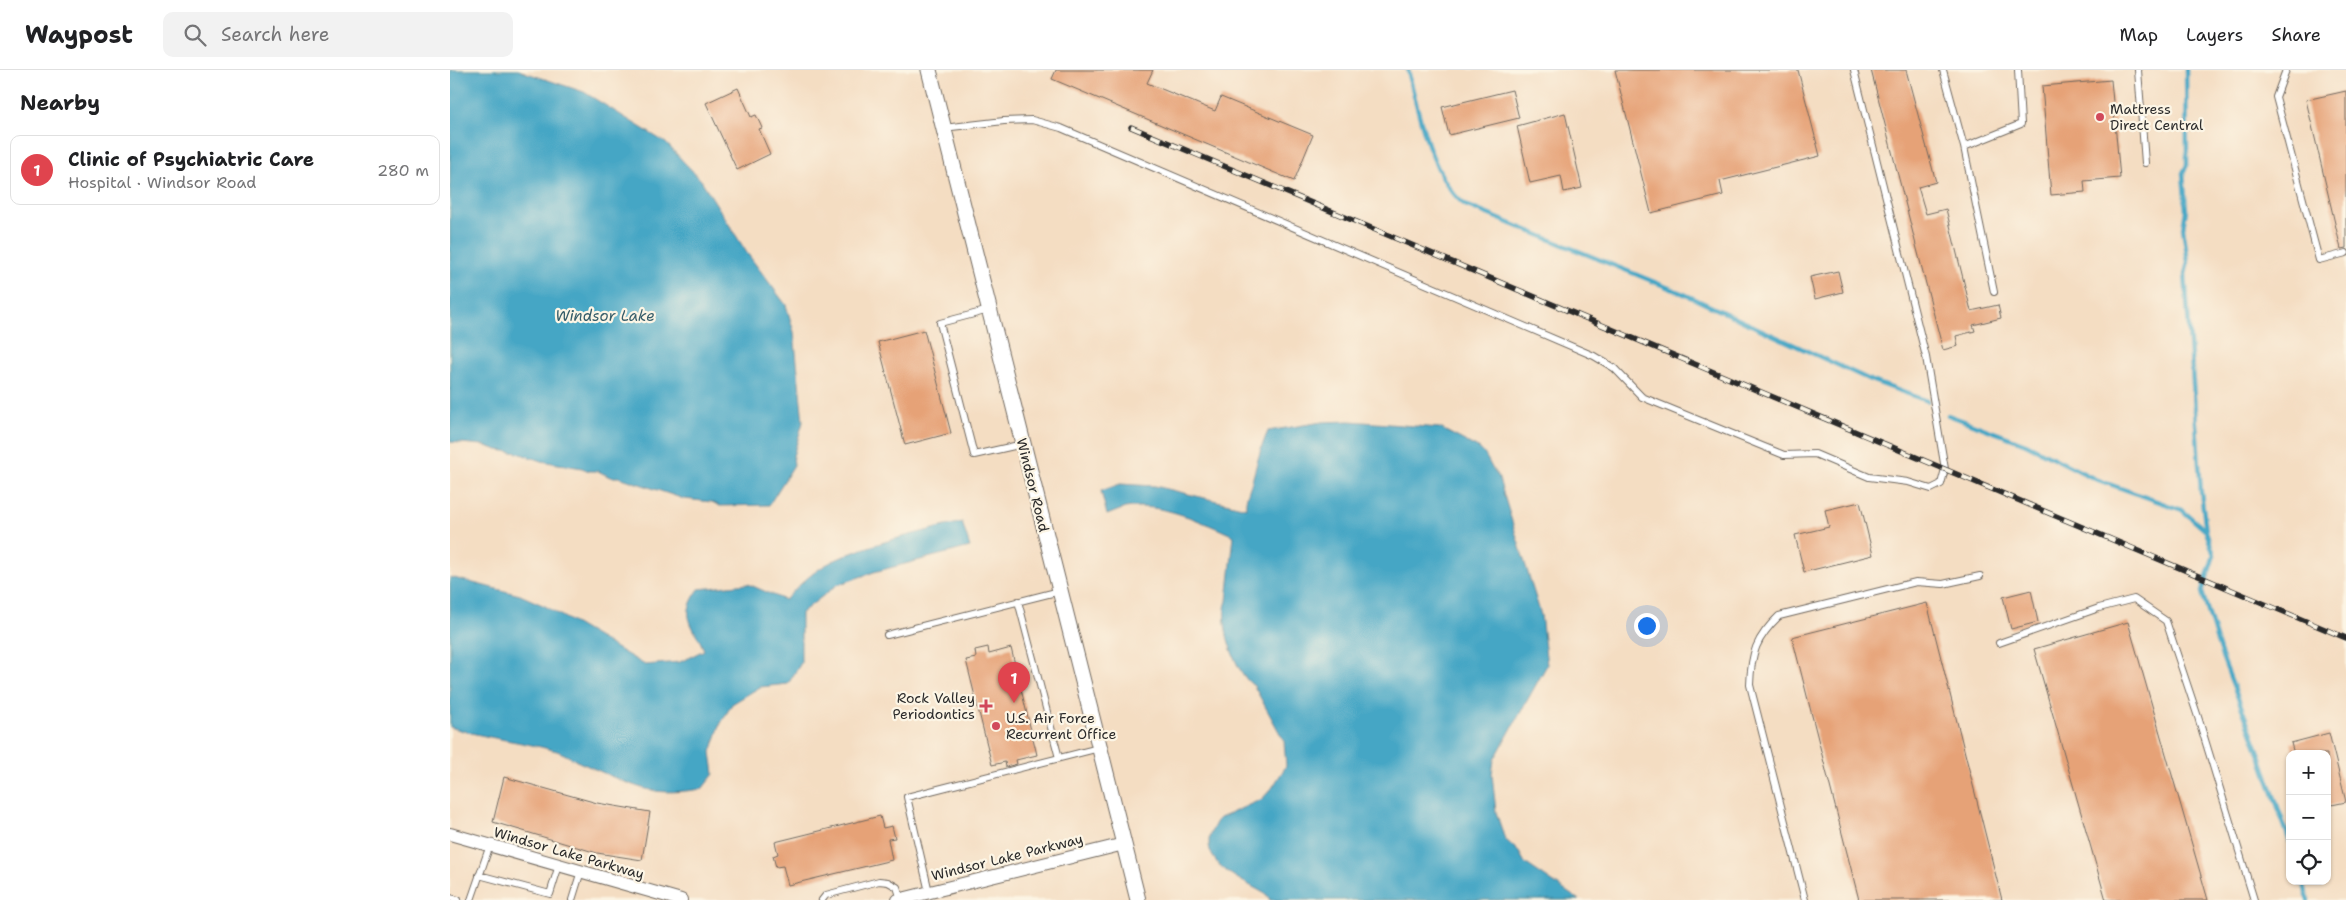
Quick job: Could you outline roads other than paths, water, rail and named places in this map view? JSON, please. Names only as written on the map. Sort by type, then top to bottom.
[{"type":"street","name":"Windsor Road","points":[[929,70],[1138,900]]},
{"type":"street","name":"Windsor Lake Parkway","points":[[450,834],[581,871],[665,898],[681,900]]},
{"type":"street","name":"Windsor Lake Parkway","points":[[899,900],[1124,844]]},
{"type":"lane","points":[[943,128],[1004,121],[1032,120],[1061,128],[1594,356],[1614,368],[1642,397],[1784,455],[1815,454],[1869,477],[1908,482],[1931,489],[1941,484],[1945,469],[1926,357],[1854,70]]},
{"type":"lane","points":[[1943,70],[1964,147],[1994,292]]},
{"type":"lane","points":[[1964,147],[2020,124],[2018,70]]},
{"type":"lane","points":[[2138,70],[2144,163]]},
{"type":"lane","points":[[2286,70],[2276,97],[2319,260],[2346,253]]},
{"type":"lane","points":[[989,310],[940,323],[974,455],[1023,444]]},
{"type":"lane","points":[[1805,900],[1750,685],[1750,663],[1756,644],[1766,629],[1779,616],[1916,582],[1943,584],[1980,576]]},
{"type":"lane","points":[[887,635],[1060,591]]},
{"type":"lane","points":[[1999,643],[2098,608],[2134,599],[2166,621],[2198,717],[2254,900]]},
{"type":"lane","points":[[1018,601],[1059,758]]},
{"type":"lane","points":[[928,892],[906,797],[1100,748]]},
{"type":"lane","points":[[471,900],[490,845]]},
{"type":"lane","points":[[480,875],[550,894],[559,865]]},
{"type":"lane","points":[[572,900],[581,871]]},
{"type":"lane","points":[[822,900],[826,895],[879,881],[888,882],[897,887],[899,900]]},
{"type":"lane","points":[[450,898],[458,900]]},
{"type":"water","name":"Windsor Lake","points":[[450,70],[518,70],[584,92],[666,143],[701,180],[747,253],[786,305],[794,332],[803,422],[793,456],[794,465],[769,505],[720,506],[712,502],[684,499],[619,477],[610,477],[598,471],[589,471],[582,468],[541,461],[518,453],[498,450],[483,445],[450,442]]},
{"type":"water","points":[[1350,421],[1440,428],[1480,449],[1498,476],[1541,615],[1547,665],[1494,760],[1492,774],[1496,812],[1505,839],[1519,852],[1525,863],[1579,900],[1270,900],[1267,895],[1221,867],[1210,851],[1209,838],[1218,819],[1262,799],[1272,788],[1286,766],[1284,741],[1254,686],[1240,670],[1227,634],[1225,610],[1234,536],[1181,515],[1152,508],[1125,508],[1107,515],[1101,491],[1120,484],[1155,486],[1246,508],[1248,494],[1268,431],[1322,422]]},
{"type":"water","points":[[962,522],[970,547],[874,572],[837,585],[801,613],[801,663],[788,684],[760,687],[732,704],[720,725],[711,752],[714,774],[702,789],[667,792],[638,787],[557,751],[450,727],[450,577],[520,595],[545,606],[645,665],[680,662],[704,650],[692,626],[689,613],[690,606],[699,589],[748,584],[785,600],[813,573],[848,555],[896,538]]},
{"type":"waterway","points":[[1408,70],[1421,124],[1435,161],[1453,193],[1465,205],[1684,294],[1870,380],[1927,401]]},
{"type":"waterway","points":[[2186,70],[2187,165],[2183,173],[2186,210],[2183,228],[2188,262],[2185,274],[2201,492],[2206,531],[2214,555],[2202,592],[2220,651],[2258,750],[2289,840]]},
{"type":"waterway","points":[[1948,415],[2026,444],[2095,479],[2182,510],[2206,531]]},
{"type":"waterway","points":[[2304,885],[2308,900]]},
{"type":"railway","points":[[1131,127],[2346,638]]},
{"type":"place","name":"Mattress Direct Central","points":[[2100,117]]},
{"type":"place","name":"Clinic of Psychiatric Care","points":[[1014,703]]},
{"type":"place","name":"Rock Valley Periodontics","points":[[986,706]]},
{"type":"place","name":"U.S. Air Force Recurrent Office","points":[[996,726]]}]
